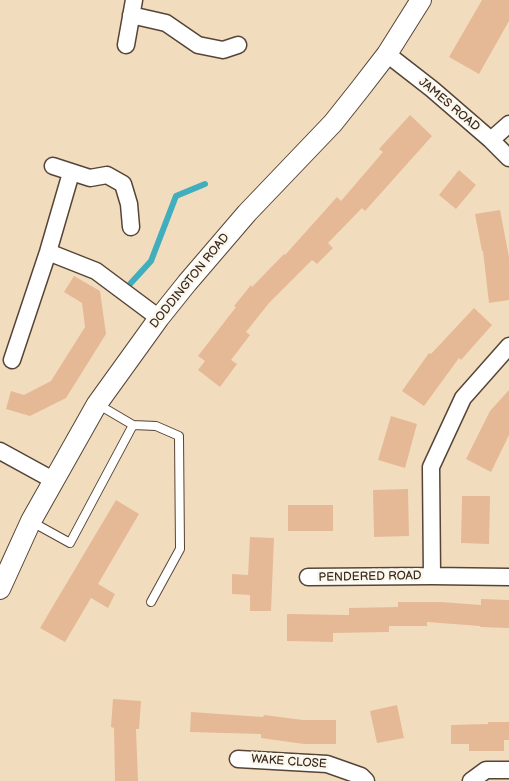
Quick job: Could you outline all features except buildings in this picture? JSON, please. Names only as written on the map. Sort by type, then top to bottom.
[{"type":"street","name":"DODDINGTON ROAD","points":[[0,589],[30,521],[97,404],[159,318],[231,231],[333,123],[387,54],[421,0]]},
{"type":"street","points":[[126,44],[132,7],[166,23],[198,45],[223,50],[238,45]]},
{"type":"street","name":"JAMES ROAD","points":[[387,54],[432,89],[509,158]]},
{"type":"street","points":[[491,140],[509,124]]},
{"type":"street","points":[[52,166],[90,178],[107,175],[123,184],[129,204],[131,227]]},
{"type":"street","points":[[12,360],[48,252],[71,172]]},
{"type":"street","points":[[48,252],[96,271],[159,318]]},
{"type":"street","name":"PENDERED ROAD","points":[[432,576],[431,467],[463,398],[509,346]]},
{"type":"street","points":[[0,451],[53,480]]},
{"type":"street","name":"PENDERED ROAD","points":[[308,577],[509,577]]},
{"type":"street","name":"WAKE CLOSE","points":[[238,759],[327,764],[361,776],[366,781]]},
{"type":"street","points":[[471,781],[486,770],[509,770]]},
{"type":"lane","points":[[97,404],[133,426],[156,426],[178,436],[180,549],[151,602]]},
{"type":"lane","points":[[30,521],[70,543],[133,426]]},
{"type":"waterway","points":[[130,284],[151,261],[176,196],[205,184]]}]
